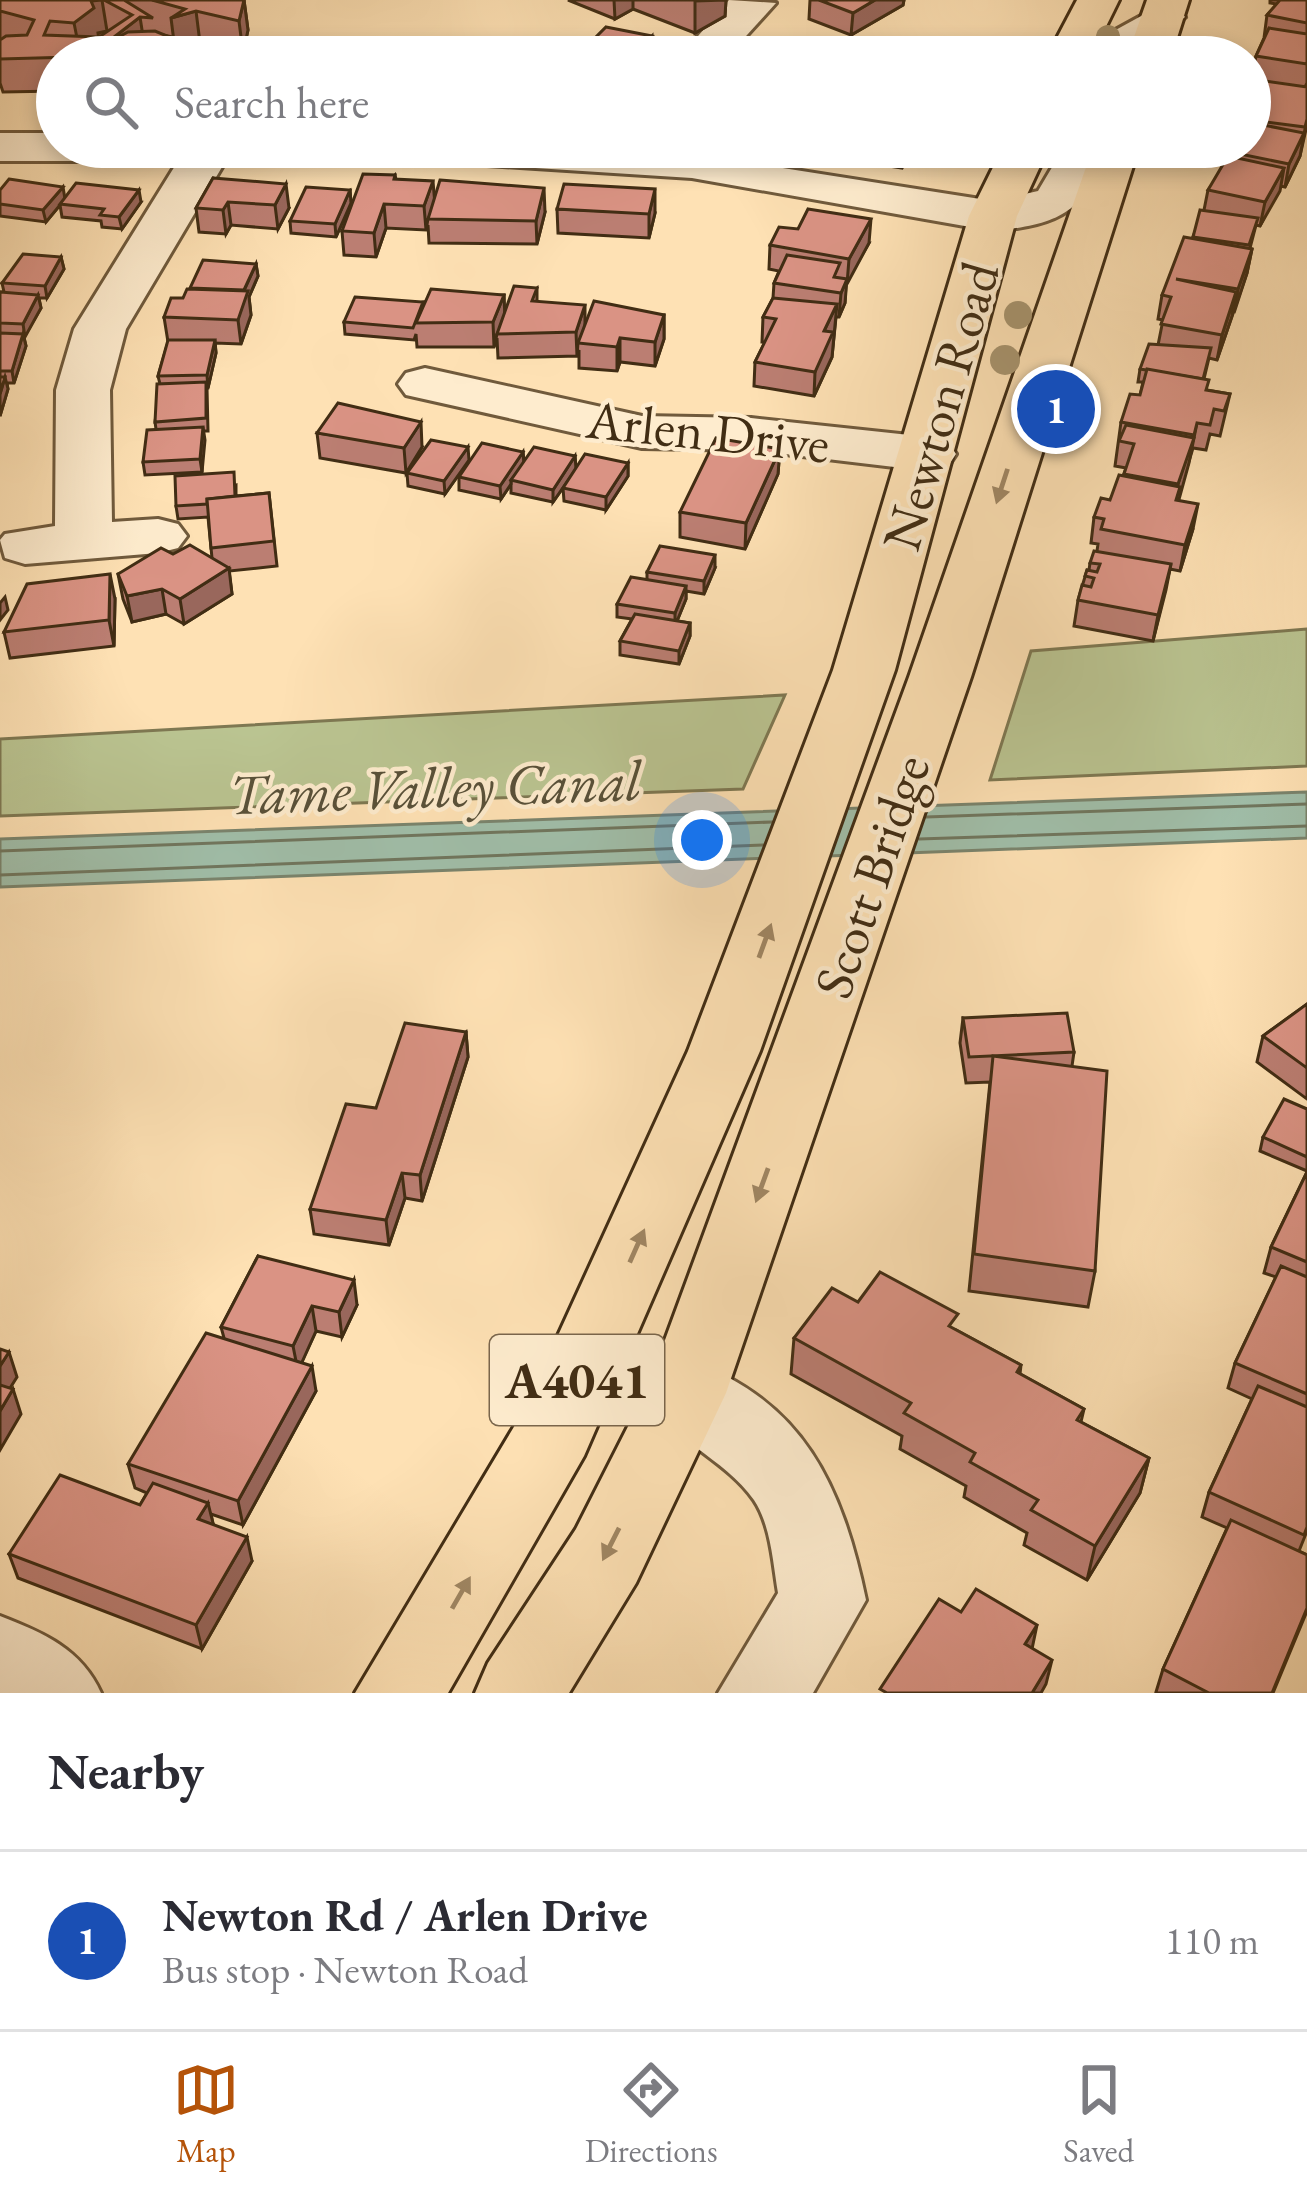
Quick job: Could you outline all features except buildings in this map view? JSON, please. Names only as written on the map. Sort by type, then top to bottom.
[{"type":"highway","points":[[1080,36],[1098,0]]},
{"type":"highway","name":"Newton Road","points":[[864,670],[993,216],[1016,168]]},
{"type":"highway","name":"Newton Road","points":[[940,677],[1108,168]]},
{"type":"highway","name":"Scott Bridge","points":[[400,1693],[555,1431],[724,1051],[864,670]]},
{"type":"highway","name":"Scott Bridge","points":[[686,1393],[940,677]]},
{"type":"highway","name":"A4041","points":[[520,1693],[605,1556],[686,1393]]},
{"type":"street","points":[[721,36],[752,2]]},
{"type":"street","points":[[0,147],[36,147]]},
{"type":"street","points":[[84,540],[83,390],[100,329],[197,168]]},
{"type":"street","points":[[715,168],[993,216],[1039,212],[1068,193],[1078,168]]},
{"type":"street","points":[[993,216],[1077,255]]},
{"type":"street","name":"Arlen Drive","points":[[425,384],[477,418],[643,432],[751,434],[928,454]]},
{"type":"street","points":[[26,546],[158,536]]},
{"type":"street","points":[[686,1393],[776,1458],[805,1507],[823,1600],[763,1693]]},
{"type":"street","points":[[0,1657],[56,1693]]},
{"type":"green space","points":[[1307,629],[1307,766],[990,780],[1031,651]]},
{"type":"green space","points":[[785,695],[743,789],[0,816],[0,739]]},
{"type":"water","points":[[1307,792],[1307,838],[0,887],[0,839]]},
{"type":"place","name":"Newton Rd / Arlen Drive","points":[[1056,409]]},
{"type":"water label","name":"Tame Valley Canal","points":[[435,787]]}]
